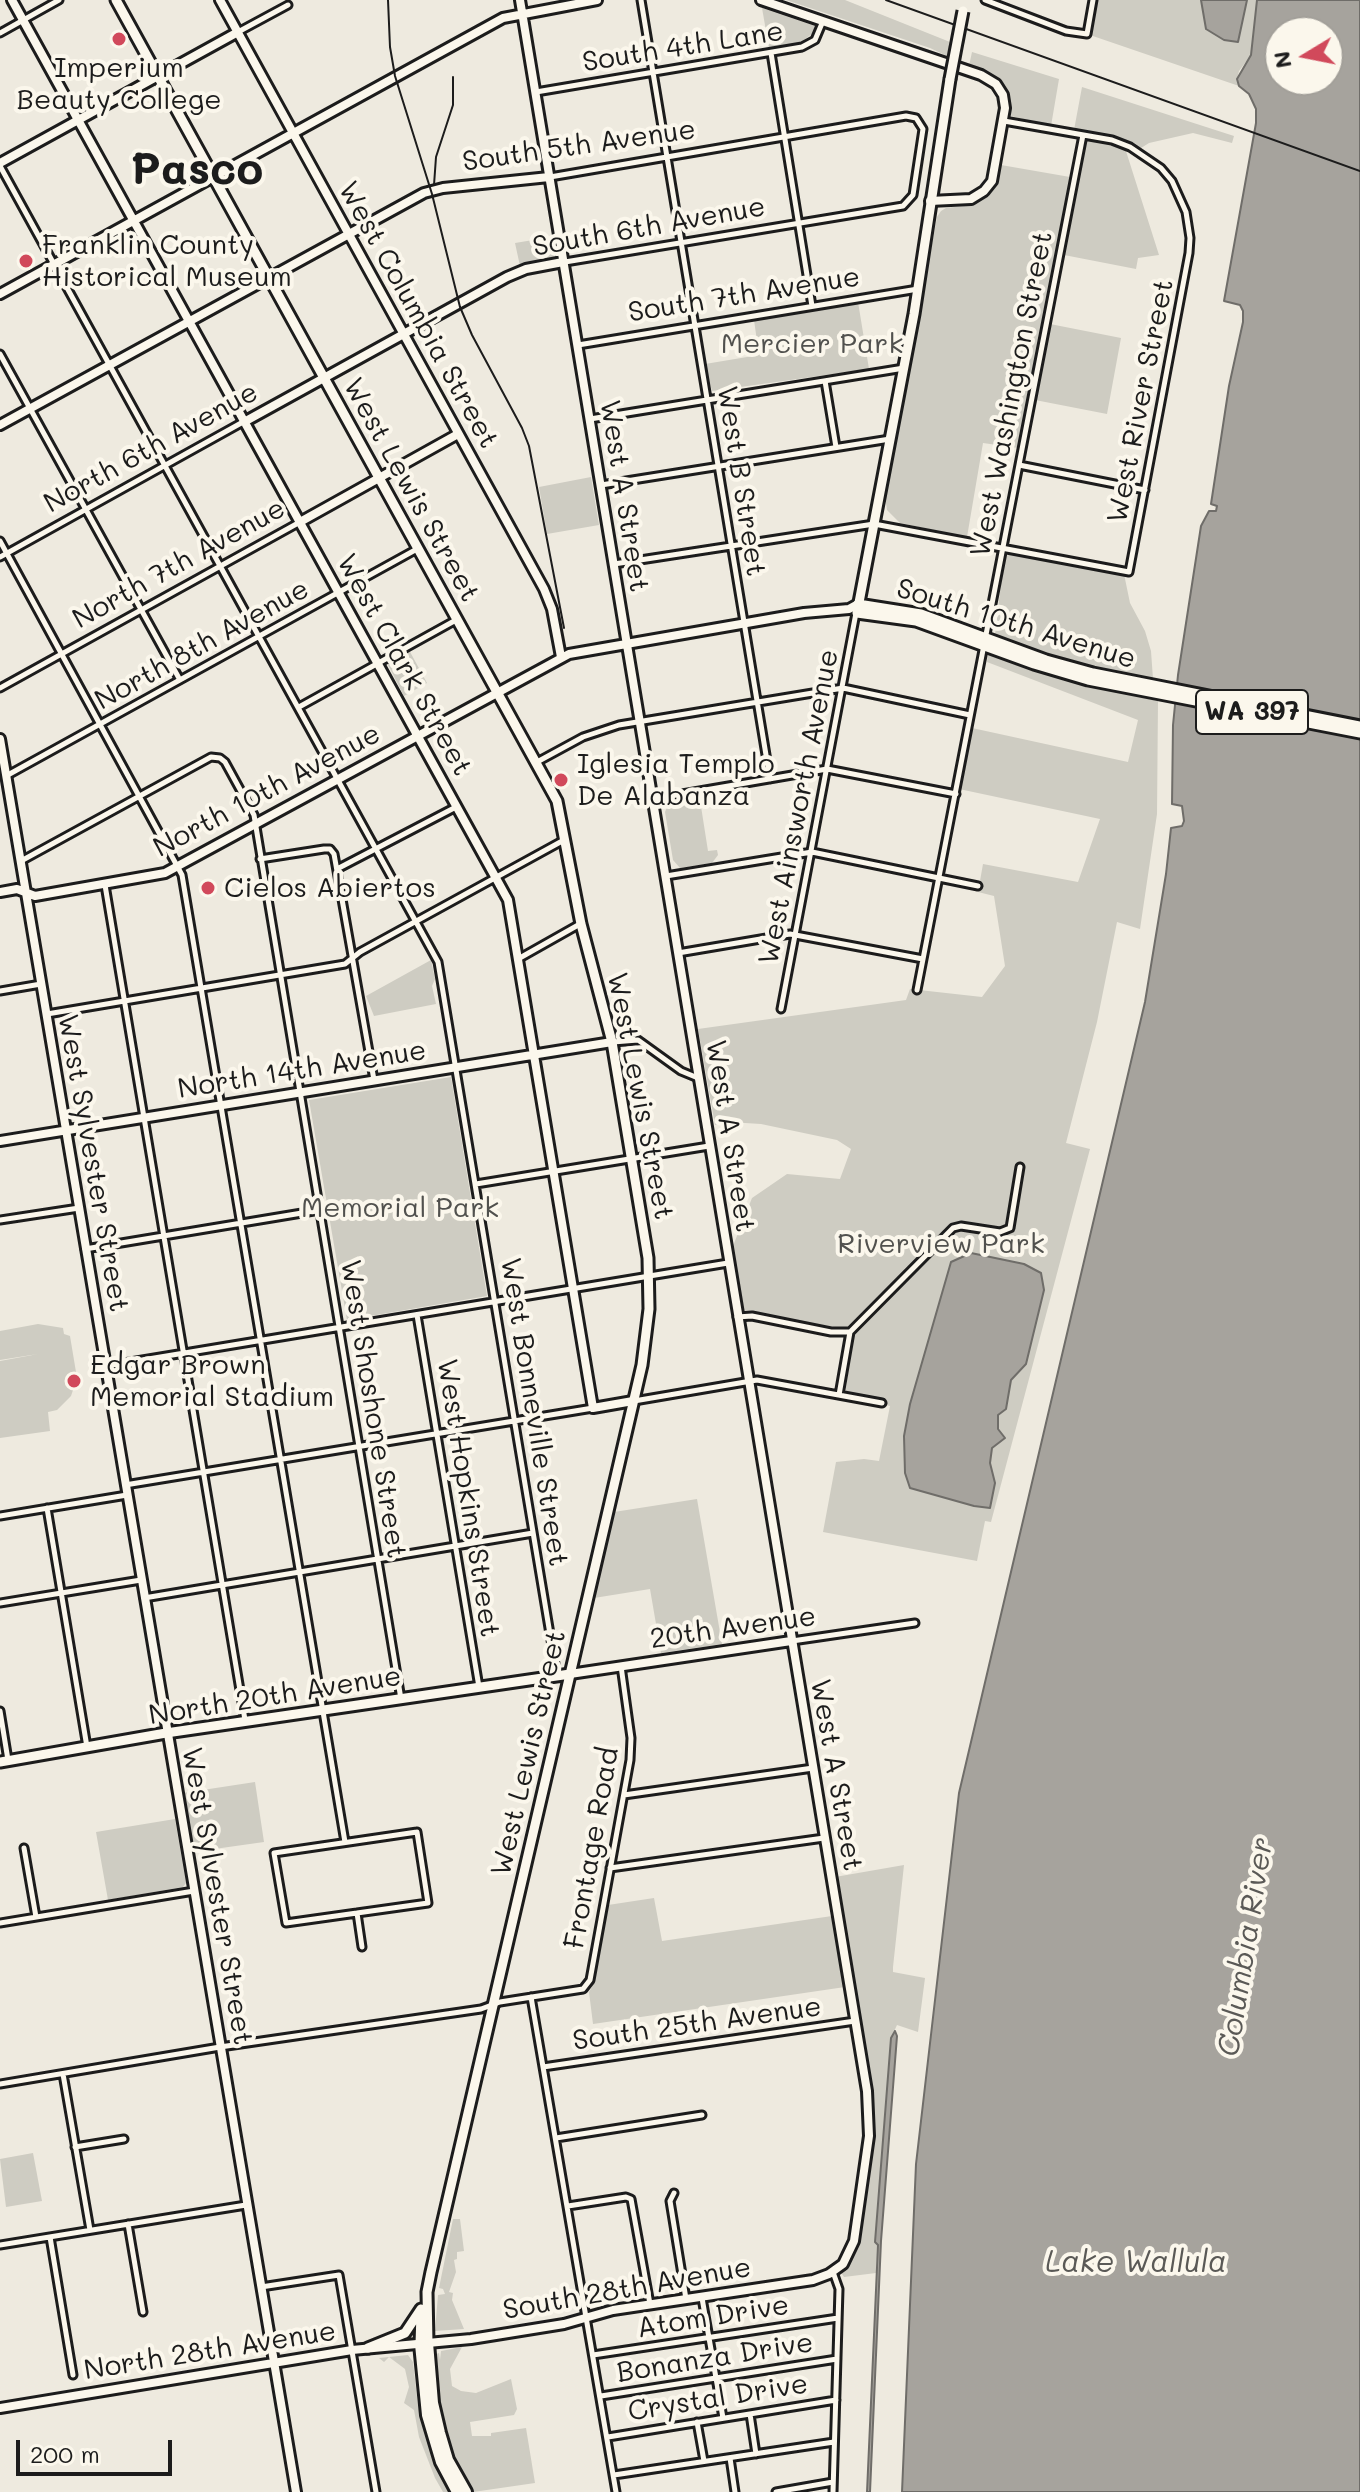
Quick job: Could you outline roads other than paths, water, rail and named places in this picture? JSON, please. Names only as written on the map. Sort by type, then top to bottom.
[{"type":"highway","points":[[424,2344],[427,2415],[441,2462],[457,2492]]},
{"type":"highway","points":[[424,2344],[440,2433],[448,2460],[466,2492]]},
{"type":"main road","name":"West Lewis Street","points":[[116,0],[557,801],[581,924],[612,1042],[649,1277],[645,1346],[421,2309],[424,2344]]},
{"type":"main road","points":[[855,608],[904,368],[964,5]]},
{"type":"main road","name":"South 10th Avenue","points":[[855,608],[908,619],[984,641],[1070,675],[1360,726]]},
{"type":"main road","name":"South 10th Avenue","points":[[1144,688],[1360,733]]},
{"type":"main road","name":"20th Avenue","points":[[557,1676],[570,1674]]},
{"type":"main road","name":"North 20th Avenue","points":[[4,1761],[166,1733],[557,1676]]},
{"type":"main road","name":"West Lewis Street","points":[[424,2344],[427,2292]]},
{"type":"main road","points":[[368,2348],[405,2333],[421,2309]]},
{"type":"street","name":"West Clark Street","points":[[12,0],[509,904],[593,1408]]},
{"type":"street","points":[[0,33],[59,0]]},
{"type":"street","name":"West Columbia Street","points":[[220,0],[547,594],[561,657]]},
{"type":"street","name":"West A Street","points":[[520,0],[869,2100],[869,2136],[853,2246],[833,2272]]},
{"type":"street","points":[[0,294],[478,30],[503,18],[597,0]]},
{"type":"street","name":"West B Street","points":[[641,0],[770,779]]},
{"type":"street","points":[[761,0],[996,84],[1003,95],[1004,118],[994,175],[988,187],[966,201],[930,201]]},
{"type":"street","points":[[985,0],[1066,31],[1087,34],[1093,0]]},
{"type":"street","points":[[0,165],[288,5]]},
{"type":"street","name":"South 4th Lane","points":[[535,92],[810,44],[823,21]]},
{"type":"street","points":[[771,53],[812,306]]},
{"type":"street","name":"South 5th Avenue","points":[[0,425],[424,193],[443,188],[549,177],[906,116],[916,118],[923,129],[910,201]]},
{"type":"street","points":[[1004,118],[1083,135]]},
{"type":"street","name":"West River Street","points":[[1003,547],[1129,572],[1145,490],[1190,238],[1180,196],[1161,168],[1130,147],[1083,135]]},
{"type":"street","name":"West Washington Street","points":[[917,990],[1083,135]]},
{"type":"street","name":"West Bonneville Street","points":[[0,165],[440,968],[557,1676]]},
{"type":"street","name":"South 6th Avenue","points":[[324,378],[526,269],[903,206],[910,201]]},
{"type":"street","name":"South 7th Avenue","points":[[577,345],[918,289]]},
{"type":"street","points":[[0,354],[180,680]]},
{"type":"street","points":[[589,420],[904,368]]},
{"type":"street","name":"North 6th Avenue","points":[[3,555],[324,378]]},
{"type":"street","points":[[825,381],[836,447]]},
{"type":"street","points":[[379,479],[458,434]]},
{"type":"street","points":[[600,486],[890,439]]},
{"type":"street","points":[[1019,465],[1145,490]]},
{"type":"street","name":"North 7th Avenue","points":[[0,688],[379,479]]},
{"type":"street","points":[[613,565],[874,524],[1003,547]]},
{"type":"street","points":[[0,541],[3,555],[182,875],[345,1842]]},
{"type":"street","name":"North 8th Avenue","points":[[6,776],[418,549]]},
{"type":"street","name":"South 10th Avenue","points":[[497,691],[561,657],[744,623],[855,608]]},
{"type":"street","name":"West Ainsworth Avenue","points":[[781,1009],[843,688],[855,608]]},
{"type":"street","points":[[299,707],[457,620]]},
{"type":"street","points":[[536,763],[598,730],[843,688],[970,715]]},
{"type":"street","name":"North 10th Avenue","points":[[0,892],[17,889],[35,896],[156,876],[178,867],[497,691]]},
{"type":"street","name":"West Sylvester Street","points":[[0,739],[296,2492]]},
{"type":"street","name":"West Shoshone Street","points":[[139,796],[208,758],[218,757],[226,765],[254,815],[401,1699]]},
{"type":"street","points":[[652,799],[827,769],[956,794]]},
{"type":"street","points":[[21,861],[139,796]]},
{"type":"street","points":[[337,869],[457,806]]},
{"type":"street","points":[[46,1014],[342,965],[360,952],[564,840]]},
{"type":"street","points":[[260,859],[330,849],[334,854],[374,1081]]},
{"type":"street","points":[[665,877],[812,852],[978,886]]},
{"type":"street","points":[[105,885],[245,1722]]},
{"type":"street","points":[[518,959],[581,924]]},
{"type":"street","points":[[677,954],[796,935],[923,959]]},
{"type":"street","points":[[0,991],[41,984]]},
{"type":"street","points":[[612,1042],[638,1040],[681,1071],[698,1078]]},
{"type":"street","name":"North 14th Avenue","points":[[0,1141],[612,1042]]},
{"type":"street","points":[[476,1184],[709,1146]]},
{"type":"street","points":[[839,1395],[850,1332],[953,1228],[961,1226],[1000,1232],[1010,1228],[1020,1167]]},
{"type":"street","points":[[0,1220],[79,1208]]},
{"type":"street","points":[[85,1249],[320,1210]]},
{"type":"street","points":[[105,1366],[728,1263]]},
{"type":"street","name":"West Hopkins Street","points":[[417,1315],[479,1687]]},
{"type":"street","points":[[737,1317],[752,1316],[831,1332],[850,1332]]},
{"type":"street","points":[[125,1485],[757,1380],[882,1403]]},
{"type":"street","points":[[0,1516],[127,1495]]},
{"type":"street","points":[[47,1508],[87,1747]]},
{"type":"street","points":[[144,1598],[533,1533]]},
{"type":"street","points":[[0,1603],[141,1580]]},
{"type":"street","name":"20th Avenue","points":[[570,1674],[915,1623]]},
{"type":"street","name":"Frontage Road","points":[[531,1997],[585,1987],[590,1980],[631,1745],[621,1666]]},
{"type":"street","points":[[0,1711],[4,1761]]},
{"type":"street","points":[[624,1795],[813,1768]]},
{"type":"street","points":[[417,1832],[428,1903],[286,1923],[274,1853],[345,1842],[417,1832]]},
{"type":"street","points":[[610,1868],[824,1838]]},
{"type":"street","points":[[24,1848],[36,1917]]},
{"type":"street","points":[[0,1923],[194,1891]]},
{"type":"street","points":[[357,1913],[362,1947]]},
{"type":"street","points":[[0,2084],[220,2047],[481,2009],[531,1997],[616,2492]]},
{"type":"street","name":"South 25th Avenue","points":[[543,2067],[855,2021]]},
{"type":"street","points":[[63,2074],[90,2230]]},
{"type":"street","points":[[556,2138],[702,2115]]},
{"type":"street","points":[[75,2147],[124,2139]]},
{"type":"street","points":[[674,2193],[670,2201],[686,2299]]},
{"type":"street","points":[[568,2206],[630,2198],[650,2305]]},
{"type":"street","points":[[0,2245],[246,2205]]},
{"type":"street","points":[[128,2224],[143,2312]]},
{"type":"street","points":[[50,2237],[73,2375]]},
{"type":"street","points":[[833,2272],[839,2285],[833,2492]]},
{"type":"street","name":"South 28th Avenue","points":[[424,2344],[544,2328],[650,2305],[813,2280],[833,2272]]},
{"type":"street","points":[[261,2287],[339,2275],[376,2492]]},
{"type":"street","points":[[702,2297],[723,2418]]},
{"type":"street","name":"Atom Drive","points":[[593,2355],[838,2318]]},
{"type":"street","name":"North 28th Avenue","points":[[0,2408],[352,2350],[424,2344]]},
{"type":"street","name":"Bonanza Drive","points":[[600,2396],[837,2359]]},
{"type":"street","name":"Crystal Drive","points":[[607,2437],[836,2400]]},
{"type":"street","points":[[750,2414],[756,2454]]},
{"type":"street","points":[[697,2422],[704,2461]]},
{"type":"street","points":[[613,2475],[834,2442]]},
{"type":"street","points":[[730,2458],[735,2492]]},
{"type":"street","points":[[776,2492],[833,2482]]},
{"type":"water","points":[[1201,0],[1247,0],[1238,42],[1224,40],[1206,29]]},
{"type":"water","name":"Lake Wallula","points":[[1257,0],[1360,0],[1360,2492],[902,2492],[916,2164],[959,1793],[1145,1002],[1171,828],[1182,826],[1184,821],[1182,806],[1172,804],[1173,725],[1178,675],[1201,526],[1209,511],[1216,511],[1217,506],[1211,504],[1229,386],[1243,322],[1240,305],[1224,301],[1256,123],[1256,109],[1237,79],[1251,55]]},
{"type":"water","points":[[971,1253],[1024,1264],[1041,1273],[1044,1290],[1026,1364],[1011,1380],[1006,1409],[998,1415],[998,1429],[1005,1438],[992,1448],[990,1463],[995,1483],[990,1508],[910,1488],[905,1473],[904,1436],[910,1404],[951,1262]]},
{"type":"water","points":[[895,2031],[881,2241],[870,2492],[867,2492],[878,2245],[875,2242],[891,2038]]},
{"type":"railway","points":[[388,0],[395,76],[432,194],[460,307],[529,446],[564,628]]},
{"type":"railway","points":[[886,0],[1360,171]]},
{"type":"railway","points":[[434,185],[436,157],[453,105],[453,77]]},
{"type":"place","name":"Imperium Beauty College","points":[[119,39]]},
{"type":"place","name":"Franklin County Historical Museum","points":[[26,261]]},
{"type":"place","name":"Iglesia Templo De Alabanza","points":[[561,780]]},
{"type":"place","name":"Cielos Abiertos","points":[[208,888]]},
{"type":"place","name":"Edgar Brown Memorial Stadium","points":[[74,1381]]},
{"type":"district","name":"Pasco","points":[[197,170]]},
{"type":"park label","name":"Mercier Park","points":[[812,344]]},
{"type":"park label","name":"Memorial Park","points":[[400,1208]]},
{"type":"park label","name":"Riverview Park","points":[[941,1244]]},
{"type":"water label","name":"Columbia River","points":[[1246,1947]]}]
